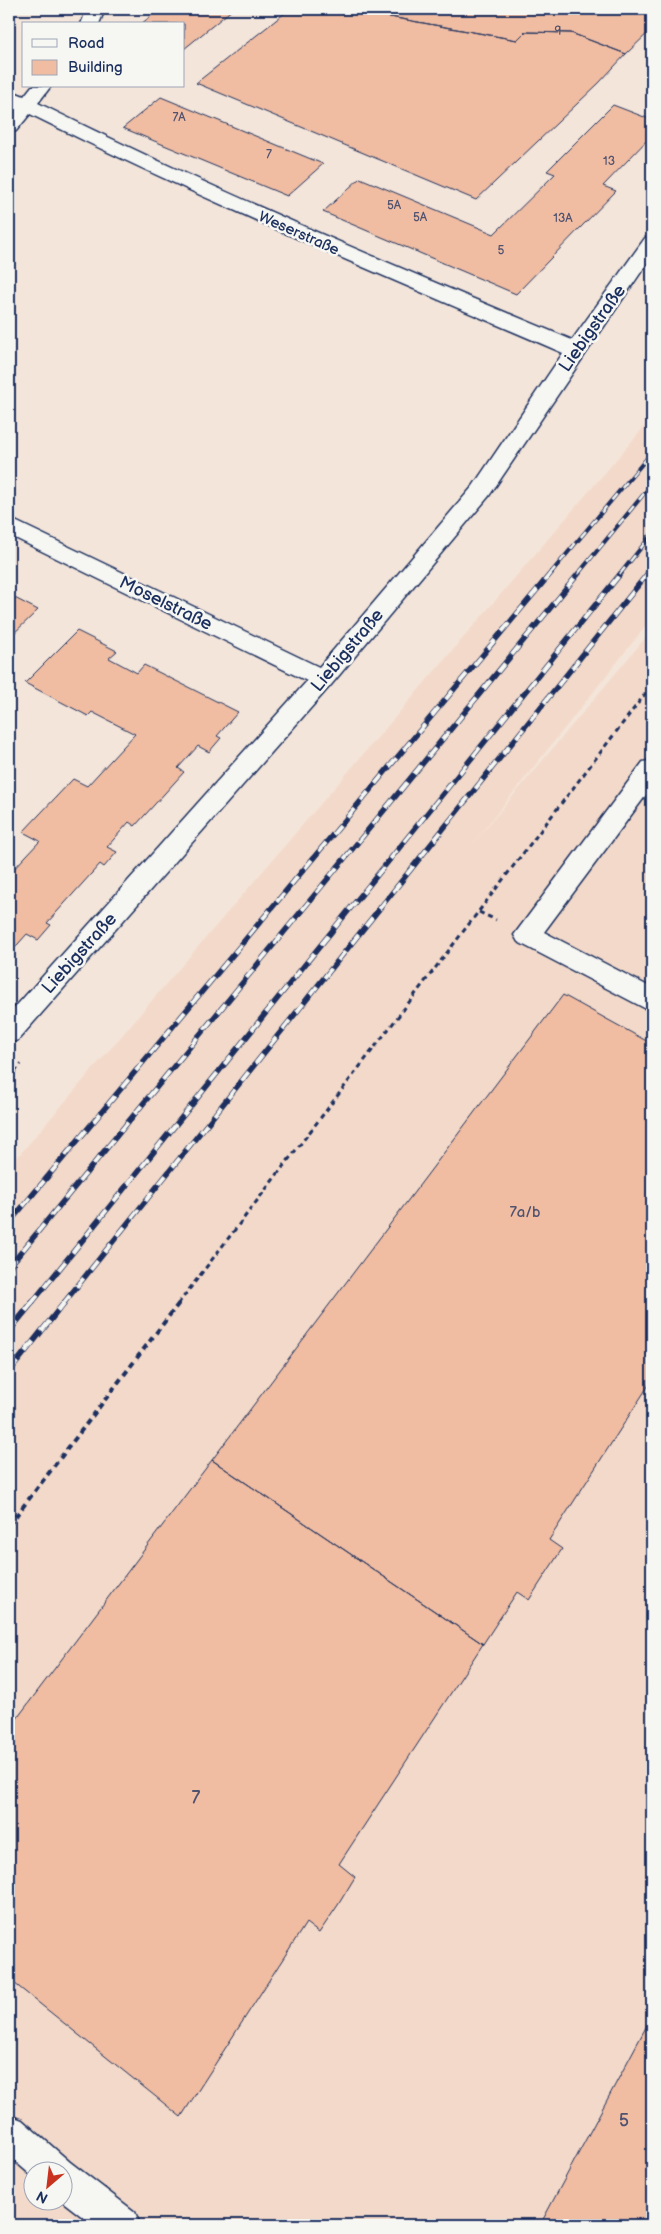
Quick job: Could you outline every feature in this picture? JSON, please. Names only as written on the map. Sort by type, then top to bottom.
[{"type":"street","points":[[91,22],[96,9]]},
{"type":"street","points":[[9,127],[41,88]]},
{"type":"street","name":"Weserstraße","points":[[9,96],[112,147],[293,230],[576,350]]},
{"type":"street","name":"Liebigstraße","points":[[9,1032],[323,679],[481,491],[576,350],[652,242]]},
{"type":"street","name":"Moselstraße","points":[[9,526],[323,679]]},
{"type":"street","points":[[652,769],[527,935],[652,1001]]},
{"type":"street","points":[[9,2133],[44,2162]]},
{"type":"street","points":[[72,2185],[122,2225]]},
{"type":"path","points":[[9,1525],[652,685]]},
{"type":"shaded area","points":[[652,418],[652,618],[471,846],[652,630],[652,2225],[9,2225],[9,1167]]},
{"type":"building","points":[[160,9],[233,9],[185,48],[185,22],[144,22]]},
{"type":"building","points":[[290,9],[346,9],[517,40],[525,32],[571,33],[626,54],[599,83],[476,200],[196,83]]},
{"type":"building","points":[[346,9],[652,9],[652,29],[626,54],[571,33],[525,32],[517,40]]},
{"type":"building","points":[[161,97],[323,164],[287,196],[123,128]]},
{"type":"building","points":[[613,105],[652,120],[652,135],[603,186],[616,191],[516,294],[323,212],[360,178],[494,234],[555,174],[547,171]]},
{"type":"building","points":[[9,595],[38,610],[9,638]]},
{"type":"building","points":[[77,631],[117,651],[109,658],[137,673],[144,665],[238,712],[217,736],[221,738],[209,752],[198,746],[178,768],[184,772],[135,826],[129,822],[107,847],[117,852],[104,867],[100,864],[47,923],[51,925],[38,940],[27,934],[9,954],[9,871],[11,872],[40,841],[23,832],[73,779],[87,786],[135,734],[92,712],[88,716],[25,683]]},
{"type":"building","points":[[563,995],[652,1044],[652,1380],[549,1540],[562,1549],[529,1600],[517,1592],[483,1644],[212,1460]]},
{"type":"building","points":[[212,1460],[483,1644],[339,1864],[355,1877],[338,1905],[319,1933],[306,1923],[181,2117],[9,1979],[9,1729]]},
{"type":"building","points":[[652,2016],[652,2225],[540,2225]]},
{"type":"railway","points":[[550,574],[652,452]]},
{"type":"railway","points":[[578,574],[652,484]]},
{"type":"railway","points":[[620,574],[652,534]]},
{"type":"railway","points":[[647,574],[652,568]]},
{"type":"railway","points":[[9,1223],[551,573]]},
{"type":"railway","points":[[9,1267],[579,573]]},
{"type":"railway","points":[[31,1304],[621,573]]},
{"type":"railway","points":[[63,1304],[648,573]]},
{"type":"railway","points":[[9,1331],[32,1303]]},
{"type":"railway","points":[[9,1372],[64,1303]]}]
